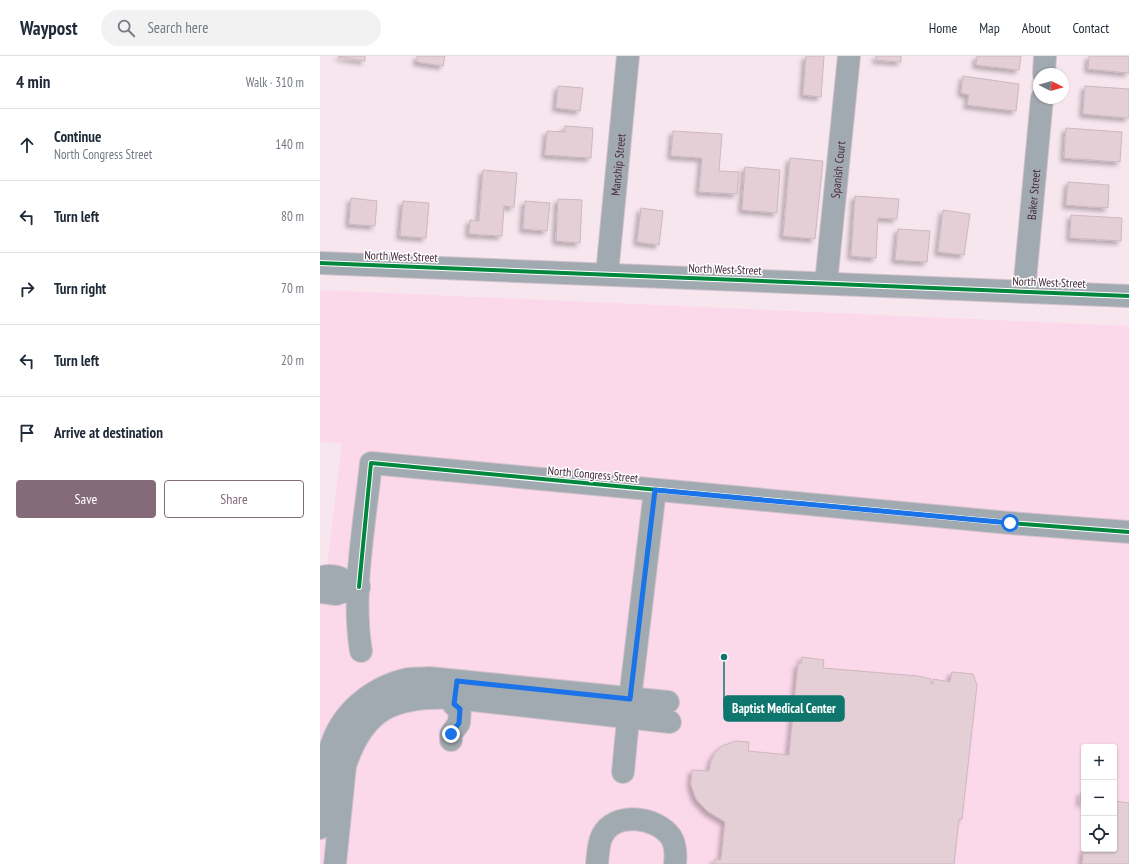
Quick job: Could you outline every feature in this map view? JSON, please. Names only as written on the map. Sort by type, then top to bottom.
[{"type":"street","name":"Manship Street","points":[[607,274],[628,56]]},
{"type":"street","name":"Spanish Court","points":[[826,283],[849,56]]},
{"type":"street","points":[[1044,68],[1045,56]]},
{"type":"street","name":"Baker Street","points":[[1024,291],[1041,104]]},
{"type":"street","name":"North West Street","points":[[320,263],[1129,296]]},
{"type":"street","name":"North Congress Street","points":[[359,587],[371,463],[1129,532]]},
{"type":"street","points":[[623,772],[629,708],[655,490]]},
{"type":"street","points":[[320,578],[326,576],[337,576],[359,587]]},
{"type":"street","points":[[320,592],[336,594],[359,587]]},
{"type":"street","points":[[359,587],[357,625],[361,651]]},
{"type":"street","points":[[320,828],[326,769],[330,748],[347,716],[359,703],[374,693],[409,679],[429,678],[455,695],[460,709],[459,723],[451,737]]},
{"type":"street","points":[[335,864],[345,766],[354,742],[362,730],[383,710],[397,703],[413,698],[455,695],[669,712]]},
{"type":"street","points":[[597,864],[601,838],[605,832],[616,822],[633,819],[653,823],[666,832],[675,847],[675,864]]},
{"type":"shaded area","points":[[320,290],[1129,326],[1129,864],[320,864],[320,567],[327,567],[342,443],[320,442]]},
{"type":"building","points":[[365,56],[365,61],[338,57]]},
{"type":"building","points":[[417,56],[445,56],[443,66],[417,62]]},
{"type":"building","points":[[806,56],[824,56],[821,97],[803,95]]},
{"type":"building","points":[[876,56],[901,56],[901,62],[876,60]]},
{"type":"building","points":[[977,56],[1021,56],[1019,70],[976,65]]},
{"type":"building","points":[[1089,56],[1129,56],[1129,73],[1088,69]]},
{"type":"building","points":[[963,76],[1019,84],[1016,111],[967,105],[969,95],[961,93]]},
{"type":"building","points":[[558,86],[583,88],[580,111],[556,108]]},
{"type":"building","points":[[1085,86],[1129,89],[1129,118],[1083,114]]},
{"type":"building","points":[[565,126],[593,128],[591,158],[545,155],[547,131],[565,132]]},
{"type":"building","points":[[1066,128],[1122,132],[1120,162],[1064,158]]},
{"type":"building","points":[[673,131],[722,134],[719,171],[739,172],[737,194],[699,192],[702,158],[671,156]]},
{"type":"building","points":[[790,158],[823,161],[815,239],[783,236]]},
{"type":"building","points":[[745,167],[780,170],[777,213],[742,210]]},
{"type":"building","points":[[483,170],[517,173],[514,207],[504,206],[502,236],[469,234],[470,220],[479,221]]},
{"type":"building","points":[[1068,182],[1109,185],[1108,208],[1066,205]]},
{"type":"building","points":[[855,196],[899,199],[897,219],[878,218],[876,258],[851,256]]},
{"type":"building","points":[[351,198],[377,201],[375,226],[349,224]]},
{"type":"building","points":[[558,199],[582,200],[580,243],[556,241]]},
{"type":"building","points":[[403,201],[429,203],[426,238],[400,236]]},
{"type":"building","points":[[525,201],[550,203],[547,231],[523,229]]},
{"type":"building","points":[[641,208],[663,211],[659,245],[637,242]]},
{"type":"building","points":[[943,210],[970,214],[964,255],[938,252]]},
{"type":"building","points":[[1071,215],[1122,218],[1121,241],[1070,238]]},
{"type":"building","points":[[898,229],[930,231],[927,262],[895,260]]},
{"type":"building","points":[[802,657],[824,660],[823,668],[918,676],[931,679],[930,683],[933,684],[933,679],[950,682],[952,672],[973,674],[977,685],[962,819],[959,819],[954,864],[714,864],[715,859],[721,860],[725,822],[707,811],[696,799],[691,785],[692,770],[709,771],[711,761],[715,753],[722,746],[736,741],[749,742],[748,751],[789,755],[798,664],[801,664]]},
{"type":"building","points":[[1117,801],[1129,803],[1129,864],[1082,864],[1084,852],[1117,852]]},
{"type":"cycle path","points":[[320,263],[1129,296]]},
{"type":"cycle path","points":[[359,587],[371,463],[1010,523],[1129,532]]},
{"type":"place","name":"Baptist Medical Center","points":[[724,657]]},
{"type":"route","points":[[451,734],[459,723],[460,709],[454,704],[457,681],[630,699],[655,490],[1010,523]]}]
